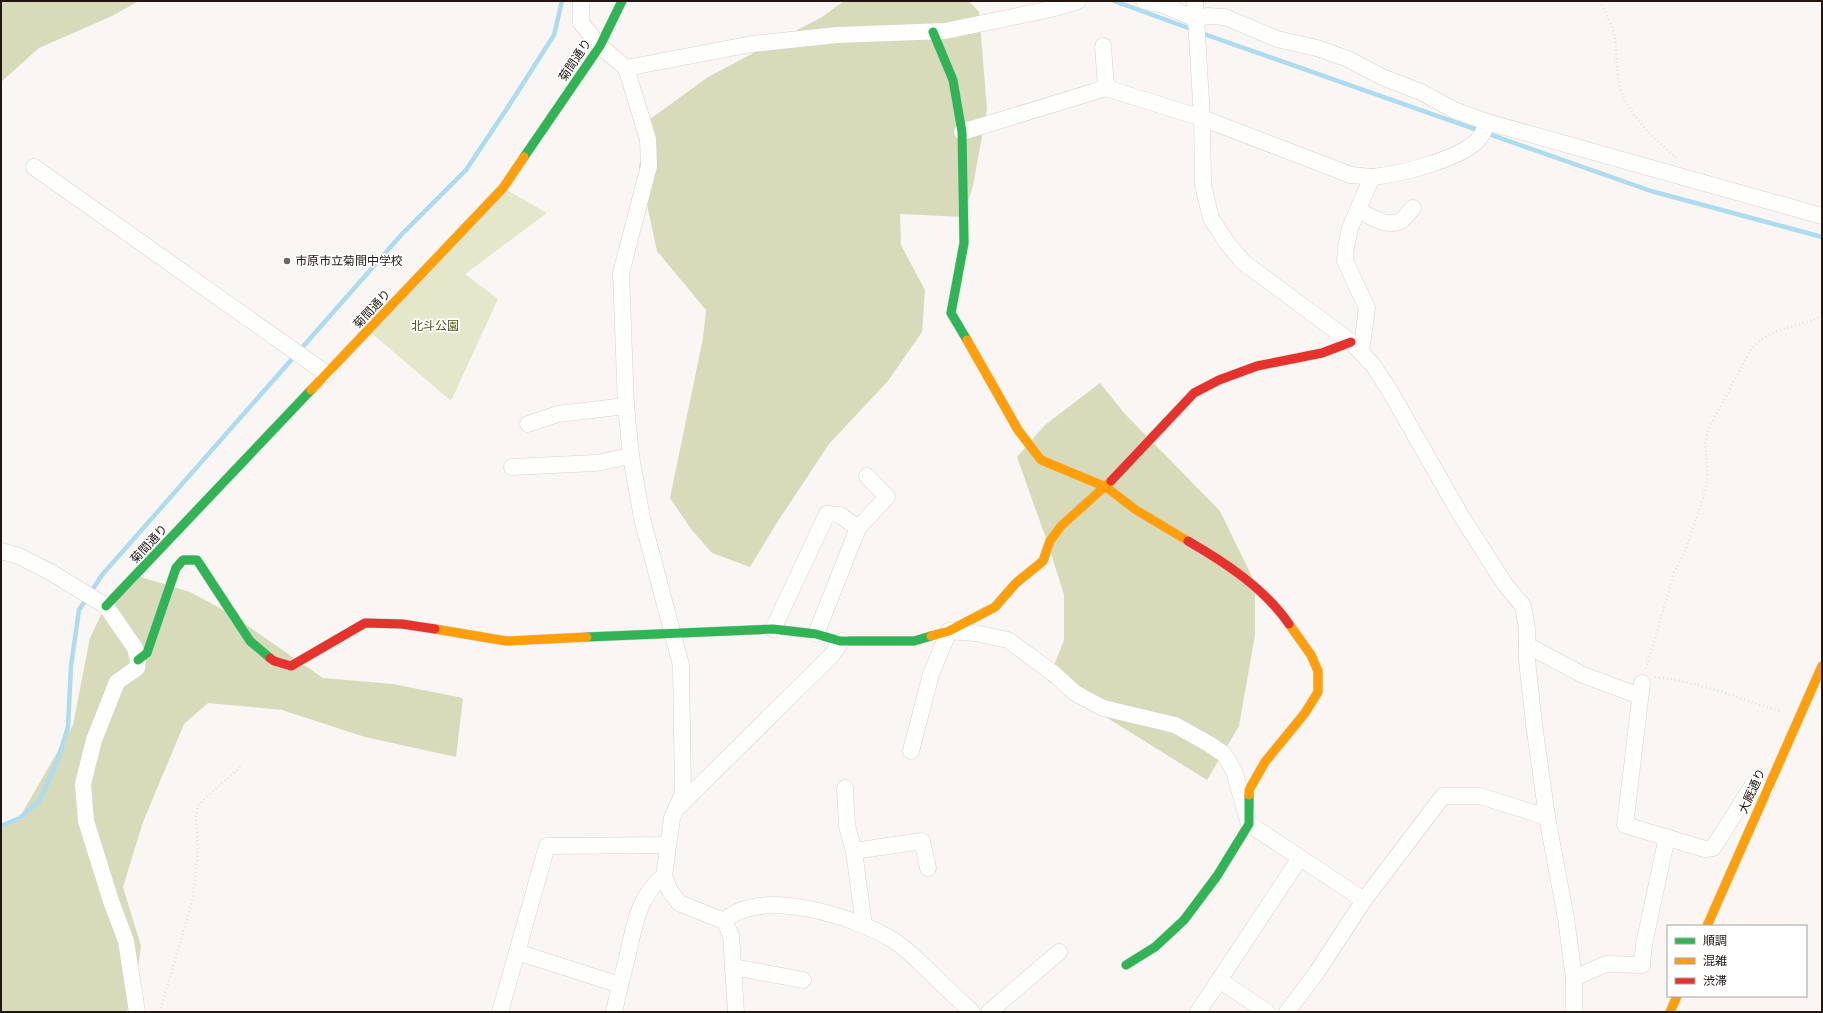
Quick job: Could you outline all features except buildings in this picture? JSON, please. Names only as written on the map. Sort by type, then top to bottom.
[{"type":"street","points":[[581,1],[581,23],[600,46],[626,68],[648,138],[649,166],[621,273],[626,406],[631,456],[642,518],[682,665],[683,793],[672,818],[664,876],[670,891],[680,903],[724,921],[731,935],[737,1012]]},
{"type":"street","name":"菊間通り","points":[[106,606],[503,188],[600,46],[622,1]]},
{"type":"street","points":[[626,68],[752,44],[837,35],[945,31],[1028,14],[1078,1]]},
{"type":"street","points":[[1144,1],[1163,5],[1196,19],[1207,16],[1225,17],[1277,39],[1317,48],[1348,59],[1382,77],[1421,92],[1454,110],[1486,122],[1822,216]]},
{"type":"street","points":[[1195,1],[1202,118],[1203,185],[1211,218],[1227,243],[1243,262],[1356,347],[1373,365],[1391,393],[1460,514],[1504,583],[1523,606],[1527,630],[1534,724],[1547,817],[1566,918],[1574,978],[1574,1012]]},
{"type":"street","points":[[933,32],[953,80],[962,132],[964,243],[951,313],[1018,430],[1041,460],[1106,487],[1136,510],[1177,536],[1218,558],[1250,582],[1280,611],[1311,655],[1318,670],[1318,692],[1305,713],[1265,762],[1249,790],[1249,824],[1217,876],[1184,920],[1155,946],[1126,965]]},
{"type":"street","points":[[1103,46],[1106,88]]},
{"type":"street","points":[[962,132],[1106,88],[1202,118],[1352,175],[1372,177],[1432,164],[1459,153],[1477,141],[1484,131],[1486,122]]},
{"type":"street","points":[[34,167],[327,374]]},
{"type":"street","points":[[1356,347],[1367,308],[1345,262],[1350,228],[1372,177]]},
{"type":"street","points":[[1358,210],[1380,220],[1392,223],[1403,220],[1413,208]]},
{"type":"street","points":[[138,660],[147,653],[176,568],[183,560],[197,560],[250,641],[274,661],[290,666],[365,623],[402,624],[506,641],[673,632],[773,629],[816,634],[842,641],[914,641],[949,631],[995,607],[1016,583],[1043,562],[1050,541],[1061,526],[1106,487],[1194,393],[1220,380],[1257,366],[1356,347]]},
{"type":"street","points":[[528,424],[558,414],[626,406]]},
{"type":"street","points":[[512,467],[596,463],[631,456]]},
{"type":"street","points":[[816,634],[858,528],[887,497],[868,476]]},
{"type":"street","points":[[773,629],[828,514],[840,515],[858,528]]},
{"type":"street","points":[[1,550],[19,556],[52,573],[106,606],[135,648],[138,668],[118,682],[106,706],[94,740],[83,784],[86,821],[126,941],[138,1012]]},
{"type":"street","points":[[911,751],[931,674],[949,631]]},
{"type":"street","points":[[949,631],[975,633],[1008,640],[1053,673],[1075,693],[1103,708],[1175,725],[1209,744],[1224,754],[1234,771],[1249,824],[1364,900]]},
{"type":"street","points":[[676,809],[825,662],[842,641]]},
{"type":"street","points":[[1527,645],[1583,675],[1641,689],[1625,825],[1706,849],[1713,848],[1753,785],[1766,790]]},
{"type":"street","name":"大厩通り","points":[[1707,925],[1822,666]]},
{"type":"street","points":[[845,788],[847,826],[854,851],[864,926]]},
{"type":"street","points":[[1287,1012],[1317,972],[1364,900],[1443,796],[1480,796],[1547,817]]},
{"type":"street","points":[[1574,978],[1606,964],[1642,965],[1644,944],[1667,838]]},
{"type":"street","points":[[854,851],[922,841],[928,868]]},
{"type":"street","points":[[500,1012],[547,846],[668,845]]},
{"type":"street","points":[[1198,1012],[1300,858]]},
{"type":"street","points":[[614,1012],[637,914],[655,882],[664,876]]},
{"type":"street","points":[[724,921],[729,915],[751,906],[794,906],[821,911],[850,920],[893,940],[913,956],[972,1012]]},
{"type":"street","points":[[517,952],[620,985]]},
{"type":"street","points":[[989,1012],[1059,952]]},
{"type":"street","points":[[733,967],[803,980]]},
{"type":"street","points":[[1219,980],[1267,1012]]},
{"type":"street","points":[[1670,1012],[1677,997]]},
{"type":"path","points":[[1600,1],[1614,34],[1616,66],[1620,88],[1630,109],[1652,137],[1679,161],[1684,177]]},
{"type":"path","points":[[1641,689],[1674,573],[1685,551],[1704,496],[1708,476],[1705,443],[1708,430],[1756,342],[1767,334],[1812,321],[1822,316]]},
{"type":"path","points":[[1641,689],[1652,677],[1670,679],[1723,693],[1798,718]]},
{"type":"path","points":[[160,1012],[193,898],[198,850],[196,814],[199,804],[241,766]]},
{"type":"green space","points":[[1,1],[139,1],[112,16],[39,48],[1,82]]},
{"type":"green space","points":[[844,1],[969,1],[979,12],[987,109],[973,186],[963,217],[900,214],[901,245],[925,290],[922,332],[888,381],[829,444],[778,521],[750,567],[712,553],[691,529],[670,498],[703,338],[706,310],[657,251],[639,168],[646,122],[708,77],[822,17]]},
{"type":"green space","name":"北斗公園","points":[[503,188],[547,213],[465,274],[498,299],[451,401],[368,330]]},
{"type":"green space","points":[[1100,383],[1125,414],[1220,511],[1255,583],[1255,635],[1239,726],[1207,780],[1048,681],[1064,640],[1064,595],[1049,547],[1017,457],[1045,425]]},
{"type":"green space","points":[[134,575],[190,592],[229,613],[323,678],[393,684],[463,698],[456,757],[365,737],[282,710],[208,703],[184,724],[143,822],[123,887],[141,946],[133,1003],[126,1012],[1,1012],[1,829],[21,815],[73,725],[90,638],[110,596]]},
{"type":"waterway","points":[[1,826],[20,818],[40,800],[58,759],[68,727],[71,666],[79,610],[102,575],[402,234],[466,170],[554,35],[562,1]]},
{"type":"waterway","points":[[1114,1],[1194,30]]},
{"type":"waterway","points":[[1201,33],[1651,191],[1822,237]]},
{"type":"traffic: fast","points":[[524,157],[600,46],[622,1]]},
{"type":"traffic: fast","points":[[933,32],[953,80],[962,132],[964,243],[951,313],[967,340]]},
{"type":"traffic: fast","points":[[106,606],[311,390]]},
{"type":"traffic: fast","points":[[138,660],[147,653],[176,568],[183,560],[197,560],[250,641],[270,658]]},
{"type":"traffic: fast","points":[[587,637],[773,629],[816,634],[840,641],[914,641],[931,636]]},
{"type":"traffic: fast","points":[[1126,965],[1155,947],[1184,920],[1217,876],[1249,824],[1249,795]]},
{"type":"traffic: slow","points":[[311,390],[503,188],[524,157]]},
{"type":"traffic: slow","points":[[967,340],[1018,430],[1041,460],[1106,487],[1136,510],[1188,541]]},
{"type":"traffic: slow","points":[[931,636],[949,631],[995,607],[1016,583],[1043,561],[1050,541],[1061,526],[1111,481]]},
{"type":"traffic: slow","points":[[1249,795],[1249,790],[1265,762],[1305,713],[1318,692],[1318,671],[1311,655],[1289,624]]},
{"type":"traffic: slow","points":[[435,629],[506,641],[587,637]]},
{"type":"traffic: slow","points":[[1707,925],[1822,666]]},
{"type":"traffic: slow","points":[[1670,1012],[1677,997]]},
{"type":"traffic: jam","points":[[1111,481],[1194,393],[1219,380],[1257,366],[1322,353],[1351,342]]},
{"type":"traffic: jam","points":[[1188,541],[1230,567],[1243,577],[1268,599],[1289,624]]},
{"type":"traffic: jam","points":[[270,658],[274,661],[291,666],[365,623],[402,624],[435,629]]},
{"type":"place","name":"市原市立菊間中学校","points":[[287,261]]}]
